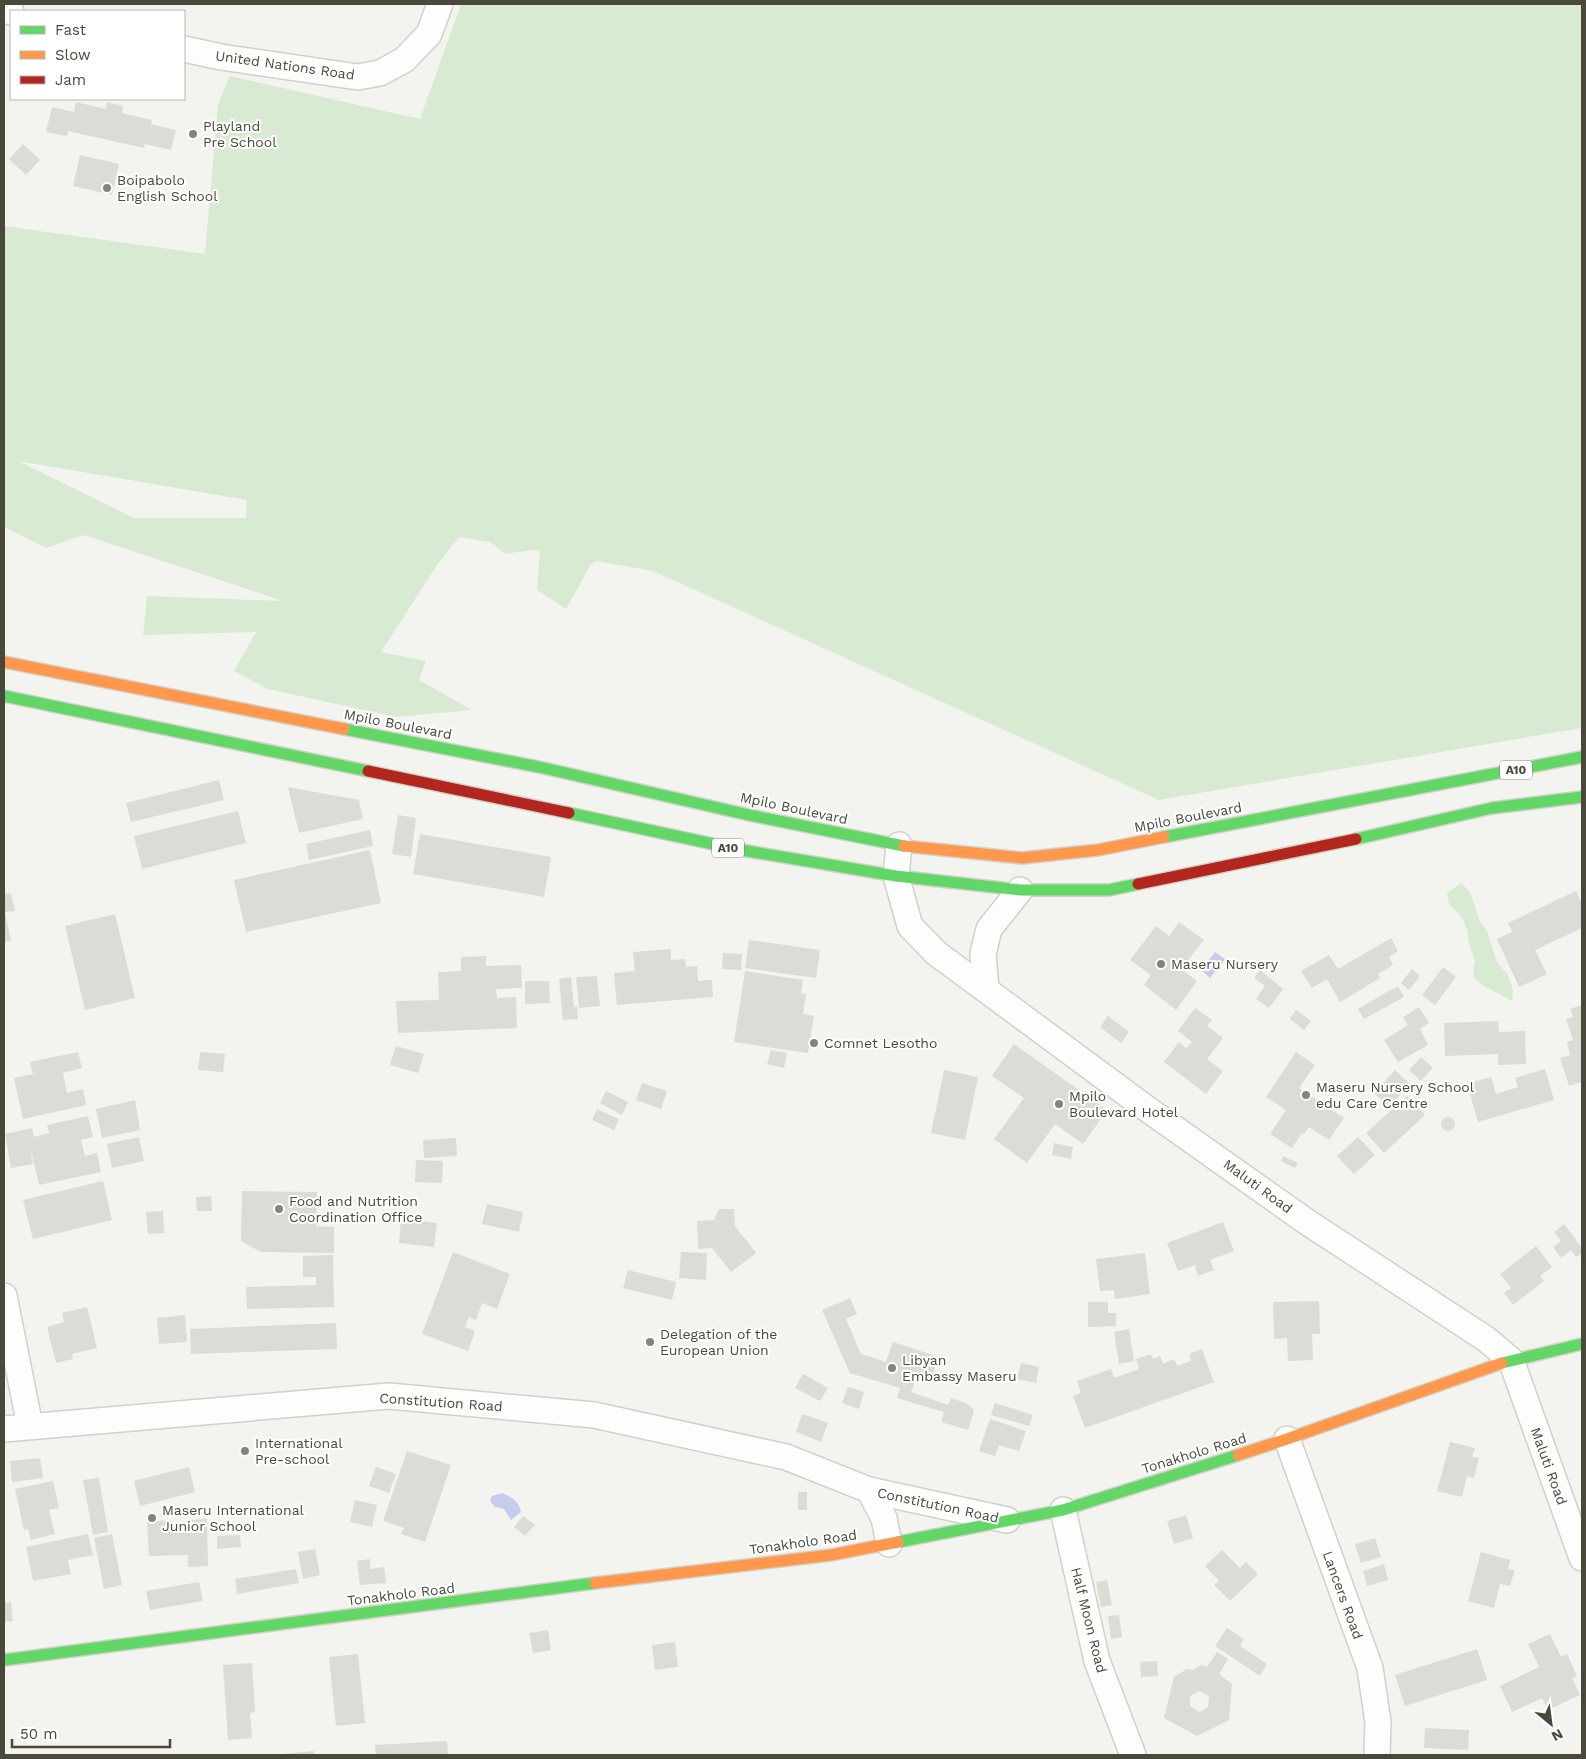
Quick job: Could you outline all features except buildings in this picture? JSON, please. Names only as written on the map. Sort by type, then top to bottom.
[{"type":"main road","name":"Mpilo Boulevard","points":[[4,662],[539,767],[749,815],[899,845],[1022,858],[1098,850],[1582,757]]},
{"type":"main road","name":"A10","points":[[4,696],[741,850],[896,876],[1020,890],[1108,890],[1404,829],[1492,808],[1582,797]]},
{"type":"main road","name":"Tonakholo Road","points":[[4,1660],[569,1586],[831,1555],[1007,1520],[1027,1518],[1063,1510],[1287,1439],[1511,1360],[1582,1344]]},
{"type":"street","name":"United Nations Road","points":[[185,49],[221,57],[358,77],[380,73],[404,60],[429,34],[440,4]]},
{"type":"street","name":"Maluti Road","points":[[899,845],[896,876],[910,926],[936,953],[1150,1111],[1307,1222],[1486,1339],[1511,1360],[1582,1558]]},
{"type":"street","points":[[986,989],[983,954],[989,929],[1020,890]]},
{"type":"street","points":[[4,1296],[30,1426]]},
{"type":"street","name":"Constitution Road","points":[[4,1429],[389,1396],[594,1415],[786,1457],[870,1490],[1007,1520]]},
{"type":"street","name":"Lancers Road","points":[[1287,1439],[1370,1668],[1378,1722],[1377,1755]]},
{"type":"street","name":"Constitution Road","points":[[870,1490],[884,1518],[889,1544]]},
{"type":"street","name":"Half Moon Road","points":[[1063,1510],[1097,1661],[1133,1755]]},
{"type":"green space","points":[[461,4],[1582,4],[1582,728],[1159,800],[653,571],[597,561],[591,564],[566,609],[537,590],[540,551],[534,550],[505,554],[490,542],[459,537],[437,565],[381,652],[426,661],[419,680],[472,710],[396,717],[268,689],[234,671],[256,632],[143,635],[147,596],[283,601],[84,535],[46,548],[4,527],[4,226],[205,254],[218,104],[230,76],[420,119]],"holes":[[[18,461],[247,500],[246,518],[134,518]]]},
{"type":"green space","points":[[1461,883],[1470,892],[1480,922],[1487,931],[1497,962],[1508,975],[1513,990],[1512,1001],[1475,979],[1473,971],[1475,961],[1467,930],[1462,917],[1449,904],[1447,893]]},
{"type":"water","points":[[1215,952],[1225,959],[1210,978],[1201,970]]},
{"type":"water","points":[[502,1493],[514,1500],[520,1508],[521,1512],[511,1520],[504,1509],[495,1507],[490,1501],[492,1496]]},
{"type":"traffic: fast","points":[[4,696],[368,771]]},
{"type":"traffic: fast","points":[[344,729],[539,767],[749,815],[904,846]]},
{"type":"traffic: fast","points":[[1164,837],[1582,757]]},
{"type":"traffic: fast","points":[[1356,839],[1492,808],[1582,797]]},
{"type":"traffic: fast","points":[[569,813],[741,850],[896,876],[1020,890],[1109,890],[1138,884]]},
{"type":"traffic: fast","points":[[1502,1363],[1582,1344]]},
{"type":"traffic: fast","points":[[898,1542],[1063,1510],[1238,1455]]},
{"type":"traffic: fast","points":[[4,1660],[595,1583]]},
{"type":"traffic: slow","points":[[4,662],[344,729]]},
{"type":"traffic: slow","points":[[904,846],[1022,858],[1098,850],[1164,837]]},
{"type":"traffic: slow","points":[[1238,1455],[1502,1363]]},
{"type":"traffic: slow","points":[[595,1583],[831,1555],[898,1542]]},
{"type":"traffic: jam","points":[[368,771],[569,813]]},
{"type":"traffic: jam","points":[[1138,884],[1356,839]]},
{"type":"place","name":"Playland Pre School","points":[[193,134]]},
{"type":"place","name":"Boipabolo English School","points":[[107,188]]},
{"type":"place","name":"Maseru Nursery","points":[[1161,964]]},
{"type":"place","name":"Comnet Lesotho","points":[[814,1043]]},
{"type":"place","name":"Maseru Nursery School edu Care Centre","points":[[1306,1095]]},
{"type":"place","name":"Mpilo Boulevard Hotel","points":[[1059,1104]]},
{"type":"place","name":"Food and Nutrition Coordination Office","points":[[279,1209]]},
{"type":"place","name":"Delegation of the European Union","points":[[650,1342]]},
{"type":"place","name":"Libyan Embassy Maseru","points":[[892,1368]]},
{"type":"place","name":"International Pre-school","points":[[245,1451]]},
{"type":"place","name":"Maseru International Junior School","points":[[152,1518]]}]
